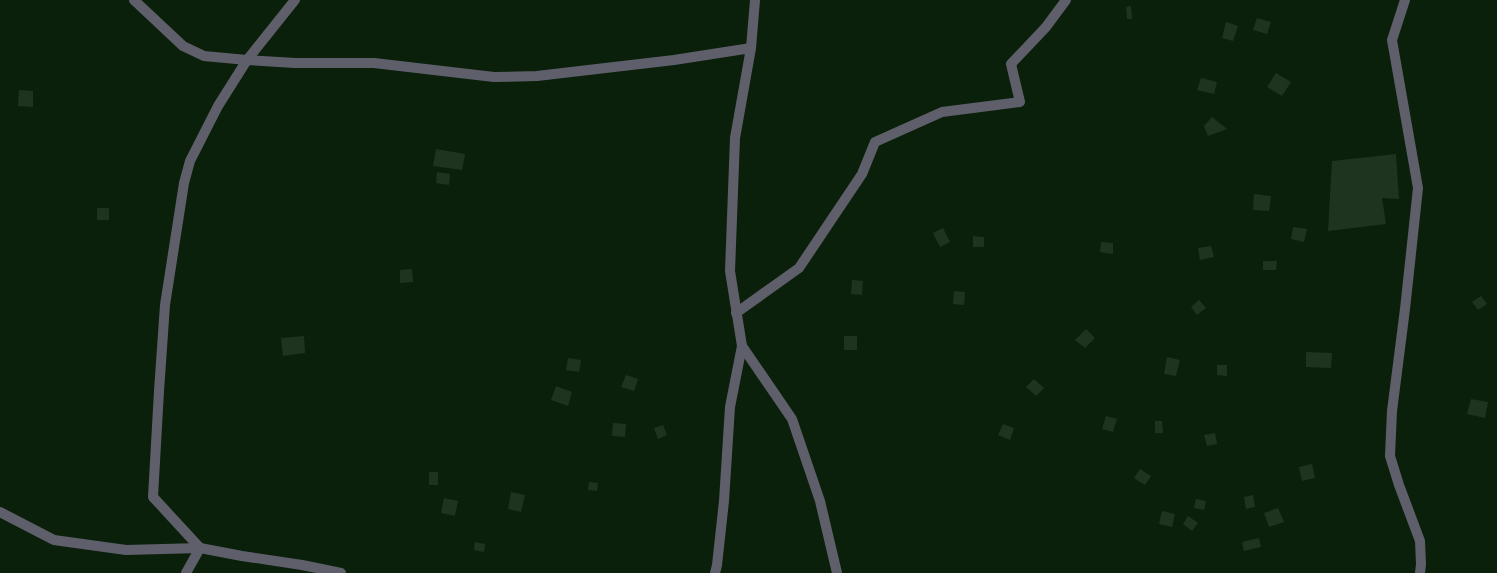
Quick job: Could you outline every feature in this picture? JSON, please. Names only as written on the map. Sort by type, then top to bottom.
[{"type":"street","points":[[134,0],[183,46],[204,56],[247,60],[295,63],[374,63],[494,77],[537,76],[674,60],[751,48]]},
{"type":"street","points":[[200,548],[153,497],[158,391],[166,305],[184,183],[190,161],[218,106],[247,60],[295,0]]},
{"type":"street","points":[[715,573],[724,501],[730,407],[742,346],[730,271],[735,138],[751,48],[756,0]]},
{"type":"street","points":[[736,313],[799,268],[862,174],[875,142],[942,112],[1020,102],[1011,64],[1046,27],[1066,0]]},
{"type":"street","points":[[1405,0],[1392,40],[1418,188],[1392,411],[1390,456],[1399,485],[1414,520],[1420,541],[1420,573]]},
{"type":"street","points":[[742,346],[792,419],[820,501],[837,573]]},
{"type":"street","points":[[0,512],[54,540],[126,550],[200,548],[341,573]]},
{"type":"street","points":[[186,573],[200,548]]},
{"type":"building","points":[[1131,6],[1132,19],[1127,19],[1126,7]]},
{"type":"building","points":[[1257,18],[1271,22],[1267,34],[1253,30]]},
{"type":"building","points":[[1226,22],[1238,26],[1233,41],[1222,38]]},
{"type":"building","points":[[1276,73],[1291,82],[1282,96],[1267,87]]},
{"type":"building","points":[[1201,78],[1217,82],[1214,94],[1197,90]]},
{"type":"building","points":[[19,90],[33,91],[33,107],[18,106]]},
{"type":"building","points":[[1212,117],[1227,129],[1208,136],[1204,126]]},
{"type":"building","points":[[436,149],[465,154],[462,170],[433,166]]},
{"type":"building","points":[[1396,154],[1399,199],[1382,198],[1386,224],[1328,231],[1332,161]]},
{"type":"building","points":[[437,172],[450,174],[449,185],[436,183]]},
{"type":"building","points":[[1254,194],[1271,196],[1269,211],[1253,210]]},
{"type":"building","points":[[97,208],[109,208],[109,220],[97,220]]},
{"type":"building","points":[[1293,227],[1307,229],[1304,242],[1291,239]]},
{"type":"building","points":[[943,228],[950,242],[940,247],[933,233]]},
{"type":"building","points":[[973,236],[984,237],[984,247],[973,247]]},
{"type":"building","points":[[1101,242],[1113,243],[1113,254],[1100,252]]},
{"type":"building","points":[[1211,246],[1214,257],[1200,260],[1198,248]]},
{"type":"building","points":[[1263,261],[1277,261],[1276,270],[1263,270]]},
{"type":"building","points":[[412,269],[413,282],[400,283],[400,270]]},
{"type":"building","points":[[852,280],[863,281],[862,295],[851,294]]},
{"type":"building","points":[[954,291],[965,292],[964,305],[953,304]]},
{"type":"building","points":[[1481,296],[1487,304],[1478,310],[1472,302]]},
{"type":"building","points":[[1199,300],[1206,308],[1197,315],[1191,307]]},
{"type":"building","points":[[1086,329],[1095,338],[1085,348],[1075,340]]},
{"type":"building","points":[[304,336],[305,353],[283,356],[281,338]]},
{"type":"building","points":[[844,336],[857,336],[857,350],[844,350]]},
{"type":"building","points":[[1306,352],[1332,353],[1331,368],[1306,367]]},
{"type":"building","points":[[1167,357],[1180,360],[1176,376],[1164,374]]},
{"type":"building","points":[[568,358],[581,360],[579,372],[566,370]]},
{"type":"building","points":[[1217,365],[1227,365],[1227,376],[1217,375]]},
{"type":"building","points":[[626,375],[638,379],[634,391],[621,387]]},
{"type":"building","points":[[1034,379],[1044,388],[1036,396],[1026,387]]},
{"type":"building","points":[[556,386],[572,392],[568,406],[551,400]]},
{"type":"building","points":[[1471,399],[1488,402],[1485,418],[1467,414]]},
{"type":"building","points":[[1106,416],[1117,419],[1113,432],[1102,429]]},
{"type":"building","points":[[1155,421],[1162,421],[1163,433],[1155,433]]},
{"type":"building","points":[[613,423],[626,424],[625,437],[612,436]]},
{"type":"building","points":[[1003,424],[1014,428],[1010,440],[998,435]]},
{"type":"building","points":[[663,425],[667,435],[658,439],[654,428]]},
{"type":"building","points":[[1215,433],[1217,444],[1207,446],[1204,435]]},
{"type":"building","points":[[1312,464],[1315,478],[1302,481],[1299,467]]},
{"type":"building","points":[[1140,469],[1151,476],[1145,485],[1134,478]]},
{"type":"building","points":[[429,472],[438,472],[438,485],[429,485]]},
{"type":"building","points":[[589,482],[598,483],[597,491],[588,490]]},
{"type":"building","points":[[511,492],[525,495],[521,512],[508,509]]},
{"type":"building","points":[[1253,495],[1255,507],[1246,509],[1244,497]]},
{"type":"building","points":[[444,498],[458,501],[455,516],[441,513]]},
{"type":"building","points":[[1196,499],[1206,501],[1204,510],[1194,508]]},
{"type":"building","points":[[1278,508],[1284,522],[1269,527],[1264,513]]},
{"type":"building","points":[[1162,511],[1175,514],[1172,527],[1159,524]]},
{"type":"building","points":[[1188,516],[1198,523],[1192,531],[1183,524]]},
{"type":"building","points":[[1259,538],[1261,547],[1244,551],[1242,542]]},
{"type":"building","points":[[475,542],[485,544],[484,552],[474,550]]}]
